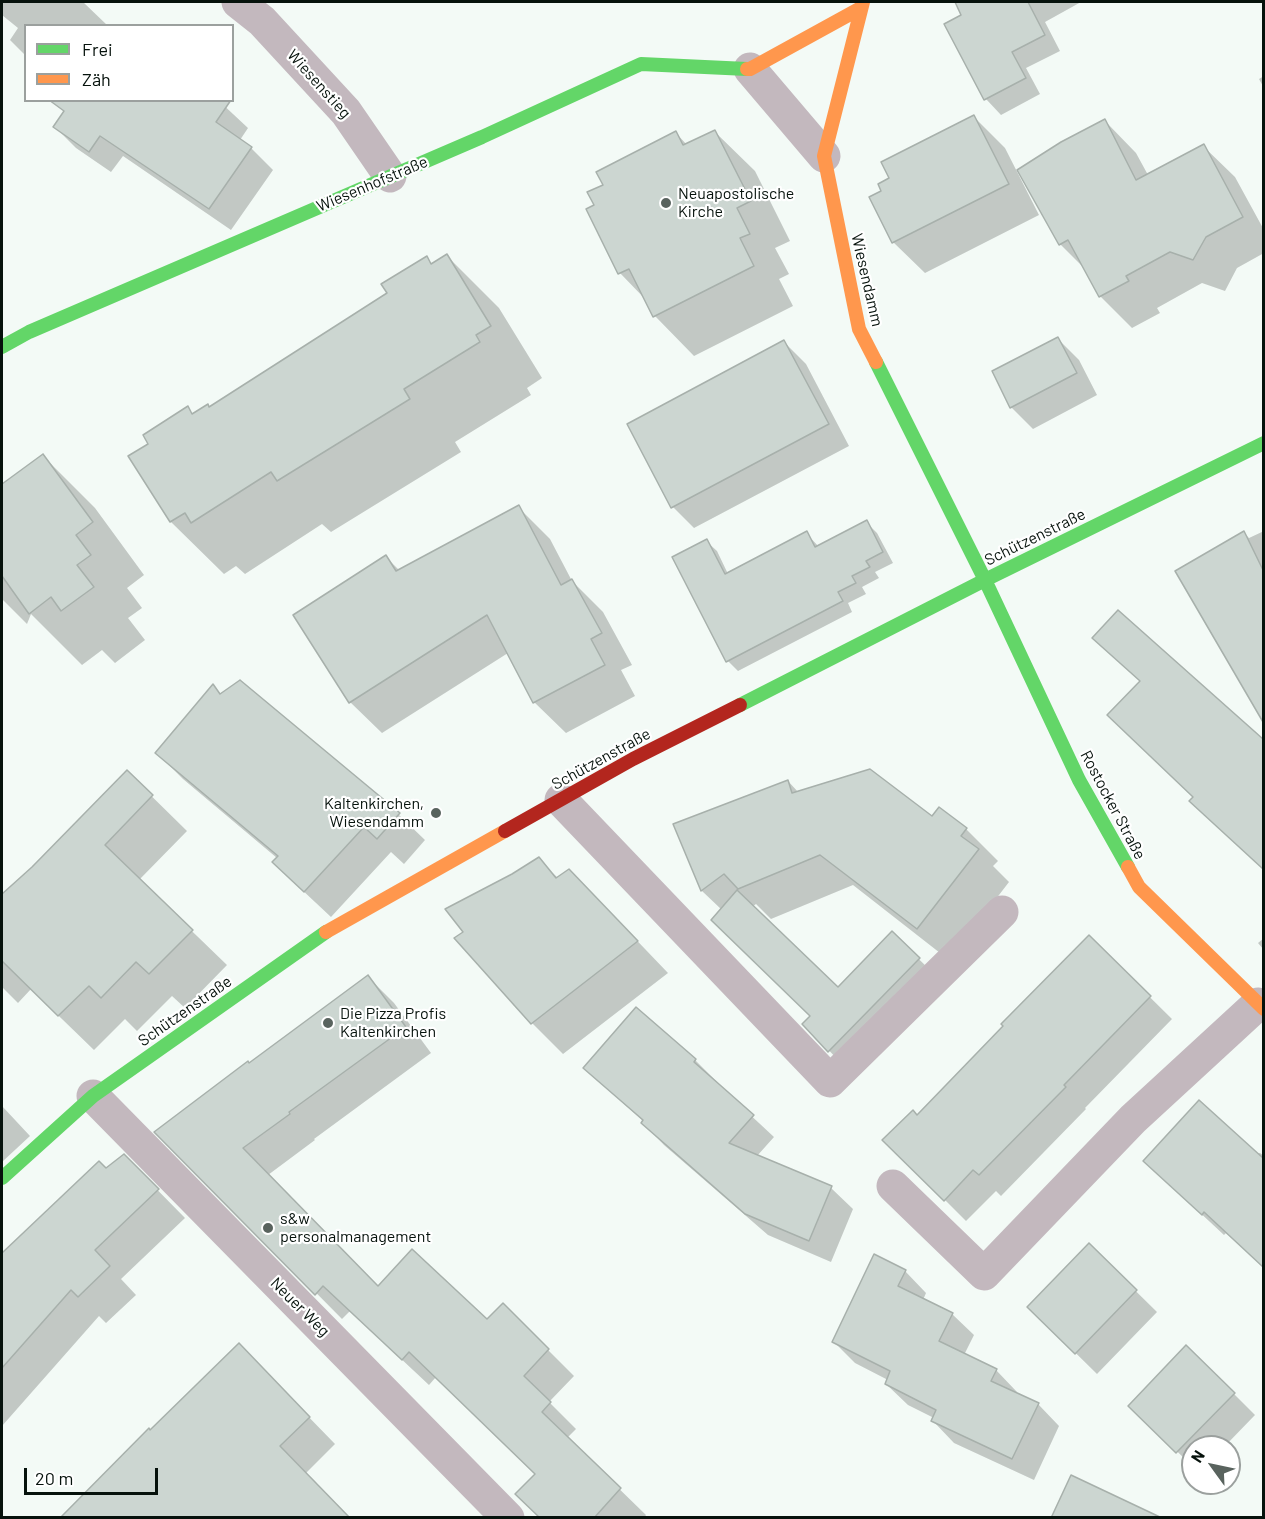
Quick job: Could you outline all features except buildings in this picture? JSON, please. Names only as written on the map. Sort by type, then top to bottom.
[{"type":"street","name":"Wiesenstieg","points":[[238,2],[262,21],[346,112],[390,176]]},
{"type":"street","points":[[824,156],[750,69],[862,5]]},
{"type":"street","name":"Wiesendamm","points":[[862,5],[824,156],[859,329],[985,580]]},
{"type":"street","name":"Wiesenhofstraße","points":[[2,347],[29,332],[482,137],[641,64],[750,69]]},
{"type":"street","name":"Schützenstraße","points":[[2,1178],[93,1096],[319,936],[633,759],[985,580],[1263,443]]},
{"type":"street","name":"Rostocker Straße","points":[[985,580],[1079,780],[1139,887],[1261,1006]]},
{"type":"street","points":[[561,800],[830,1081],[1002,912]]},
{"type":"street","points":[[893,1186],[984,1274],[1132,1119],[1261,1006]]},
{"type":"street","name":"Neuer Weg","points":[[93,1096],[508,1518]]},
{"type":"traffic: fast","points":[[2,347],[29,332],[482,137],[641,64],[747,69]]},
{"type":"traffic: fast","points":[[876,362],[985,580],[1079,780],[1128,867]]},
{"type":"traffic: fast","points":[[740,705],[985,580],[1264,443]]},
{"type":"traffic: fast","points":[[2,1178],[93,1096],[326,932]]},
{"type":"traffic: slow","points":[[863,2],[824,156],[859,329],[876,362]]},
{"type":"traffic: slow","points":[[747,69],[861,8]]},
{"type":"traffic: slow","points":[[326,932],[505,831]]},
{"type":"traffic: slow","points":[[1128,867],[1139,887],[1264,1009]]},
{"type":"traffic: jam","points":[[505,831],[633,759],[740,705]]},
{"type":"place","name":"Neuapostolische Kirche","points":[[666,203]]},
{"type":"place","name":"Kaltenkirchen, Wiesendamm","points":[[436,813]]},
{"type":"place","name":"Die Pizza Profis Kaltenkirchen","points":[[328,1023]]},
{"type":"place","name":"s&w personalmanagement","points":[[268,1228]]}]
